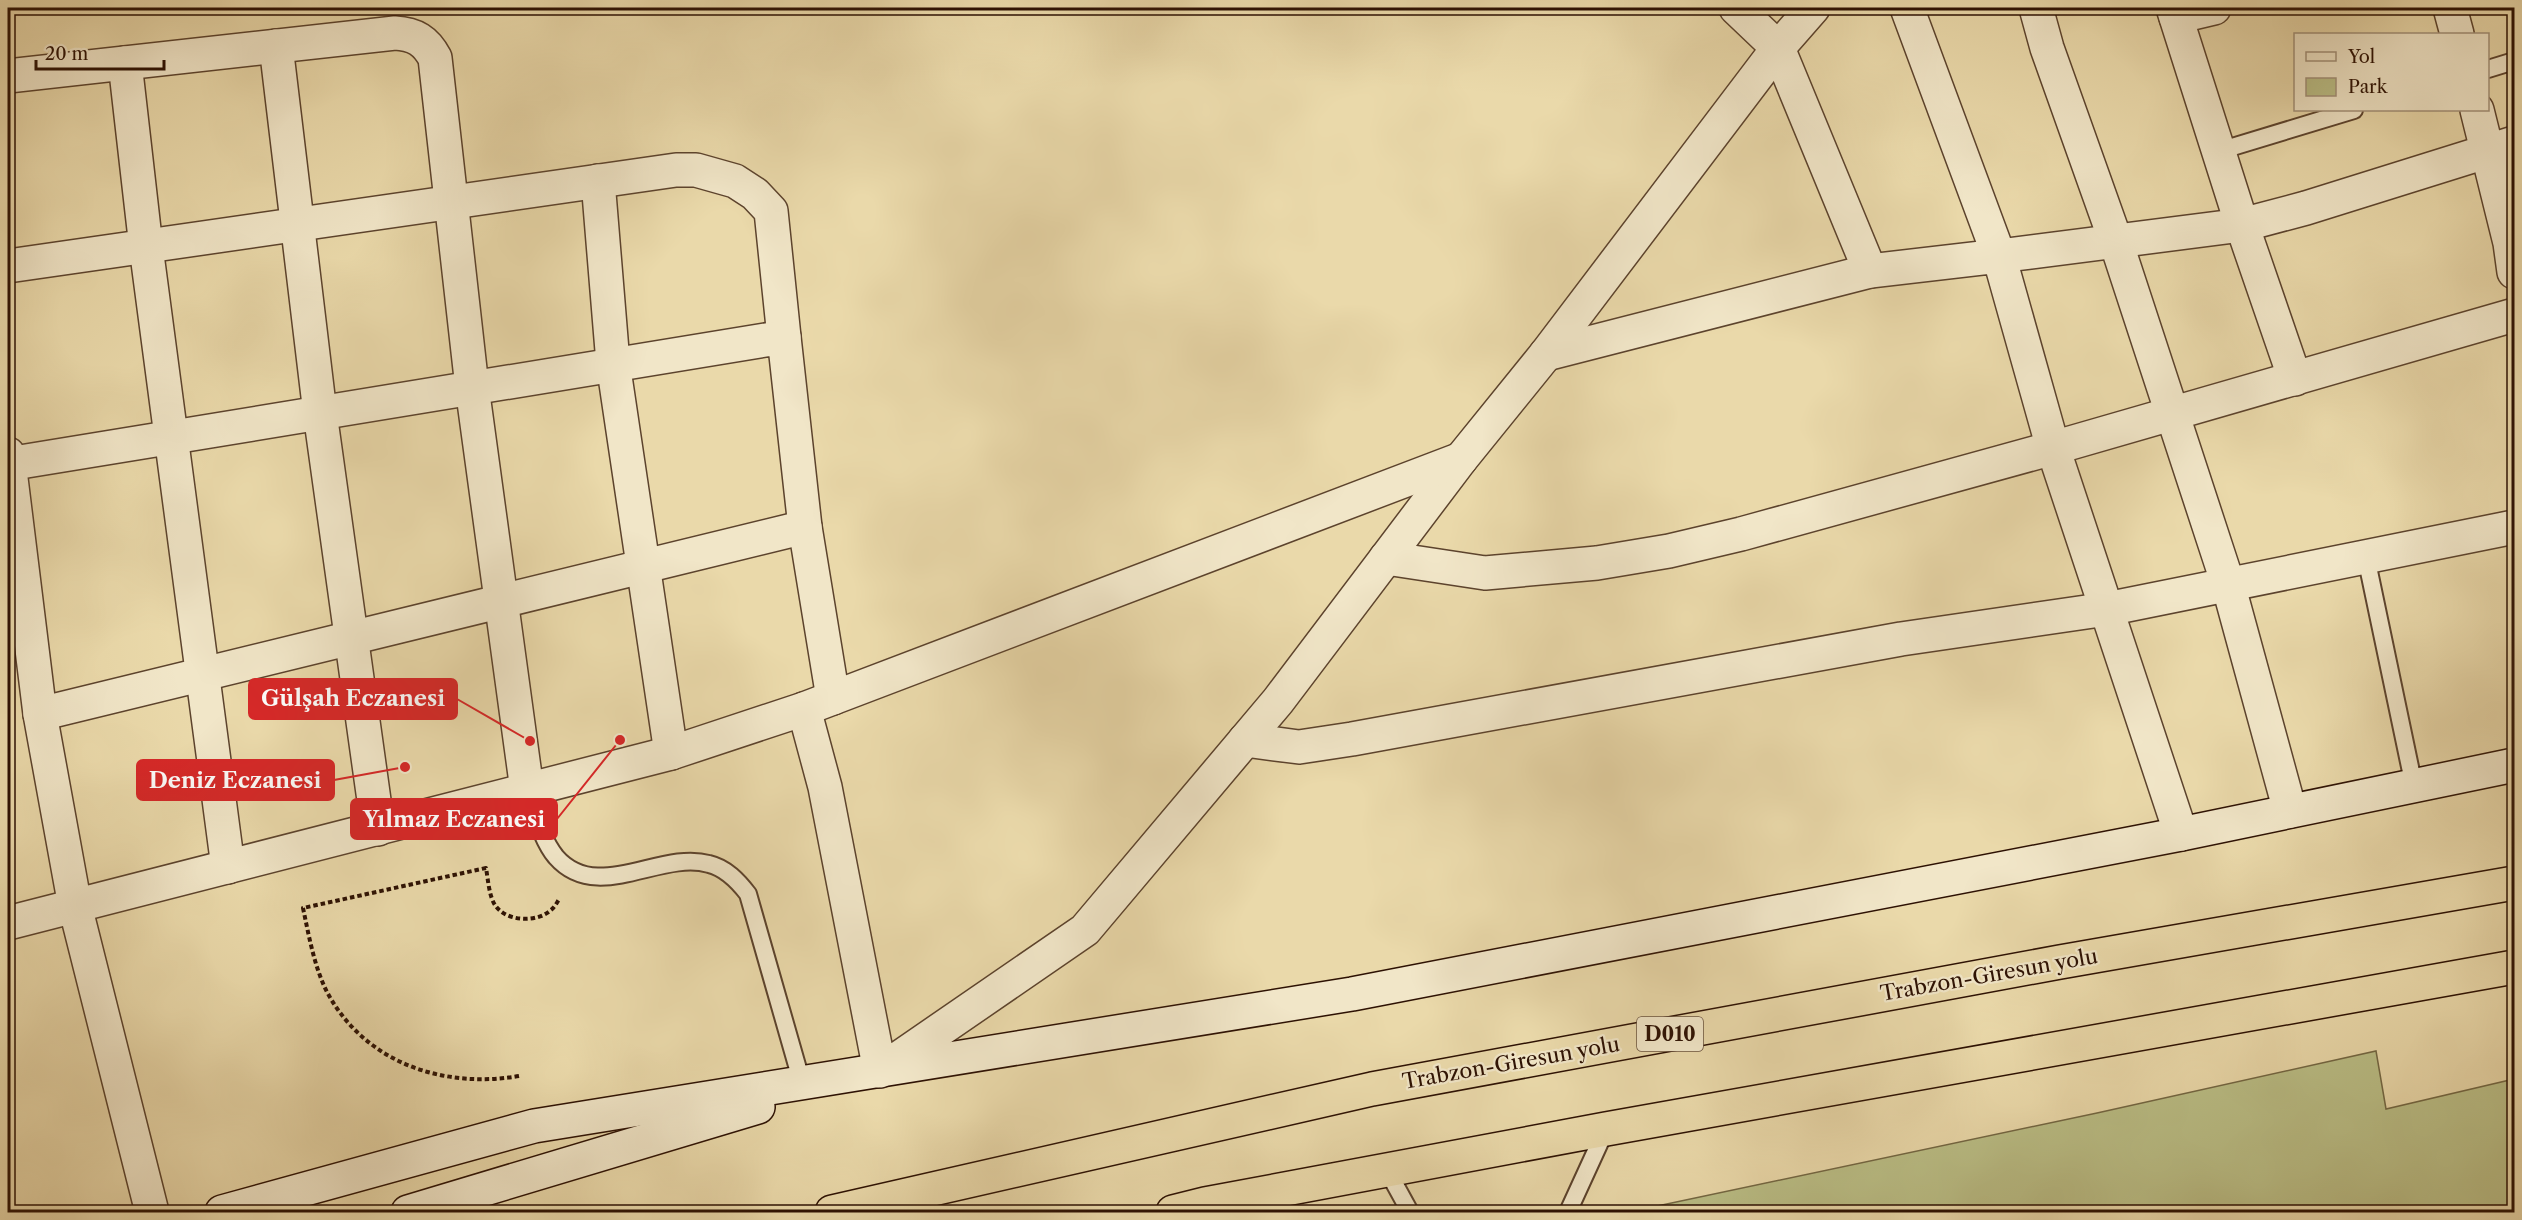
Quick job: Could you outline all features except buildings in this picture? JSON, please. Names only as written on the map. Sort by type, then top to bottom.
[{"type":"highway","name":"Trabzon-Giresun yolu","points":[[832,1212],[1372,1089],[2060,962],[2514,883]]},
{"type":"highway","points":[[1173,1212],[1606,1129],[2514,967]]},
{"type":"street","points":[[1736,8],[1778,48],[1870,271]]},
{"type":"street","points":[[408,1212],[880,1071],[1085,930],[1278,701],[1461,459],[1546,354],[1778,48],[1813,8]]},
{"type":"street","points":[[1907,8],[1999,256],[2053,448],[2181,834]]},
{"type":"street","points":[[2036,8],[2047,48],[2115,239],[2228,584],[2290,811]]},
{"type":"street","points":[[2214,8],[2174,12],[2242,225],[2295,378]]},
{"type":"street","points":[[2450,8],[2457,33]]},
{"type":"street","points":[[8,76],[395,33],[409,34],[421,40],[435,58],[472,387],[527,790]]},
{"type":"street","points":[[276,46],[320,413],[378,829]]},
{"type":"street","points":[[125,63],[146,247],[228,867]]},
{"type":"street","points":[[2478,111],[2501,147],[2514,272]]},
{"type":"street","points":[[1546,354],[1870,271],[2242,225],[2306,208],[2501,147]]},
{"type":"street","points":[[8,266],[676,170],[696,170],[735,181],[755,194],[771,211],[805,527],[825,787],[880,1071]]},
{"type":"street","points":[[598,181],[614,363],[671,753]]},
{"type":"street","points":[[1386,558],[1485,573],[1607,561],[1669,551],[1741,534],[2053,448],[2514,315]]},
{"type":"street","points":[[152,1212],[75,906],[40,714],[8,460],[171,438],[784,336]]},
{"type":"street","points":[[8,923],[671,753],[819,703],[1461,459]]},
{"type":"street","points":[[40,714],[805,527]]},
{"type":"street","points":[[1245,740],[1299,747],[1352,739],[1900,639],[2107,609],[2514,527]]},
{"type":"street","points":[[222,1212],[534,1126],[1352,994],[2181,834],[2514,765]]},
{"type":"lane","points":[[2489,68],[2514,61]]},
{"type":"lane","points":[[2219,151],[2351,111]]},
{"type":"lane","points":[[2366,556],[2414,786]]},
{"type":"lane","points":[[527,790],[549,847],[565,866],[577,872],[604,877],[694,861],[710,864],[738,880],[748,894],[802,1083]]},
{"type":"lane","points":[[1568,1212],[1606,1129]]},
{"type":"lane","points":[[1387,1170],[1410,1212]]},
{"type":"path","points":[[519,1076],[492,1080],[465,1080],[438,1076],[394,1059],[375,1046],[357,1031],[328,992],[318,970],[303,908],[486,868],[494,904],[500,911],[508,916],[532,918],[551,910],[577,872]]},
{"type":"green space","points":[[2376,1051],[2386,1109],[2514,1079],[2514,1212],[1629,1212],[2097,1113]]},
{"type":"place","name":"Yılmaz Eczanesi","points":[[620,740]]},
{"type":"place","name":"Gülşah Eczanesi","points":[[530,741]]},
{"type":"place","name":"Deniz Eczanesi","points":[[405,767]]}]
